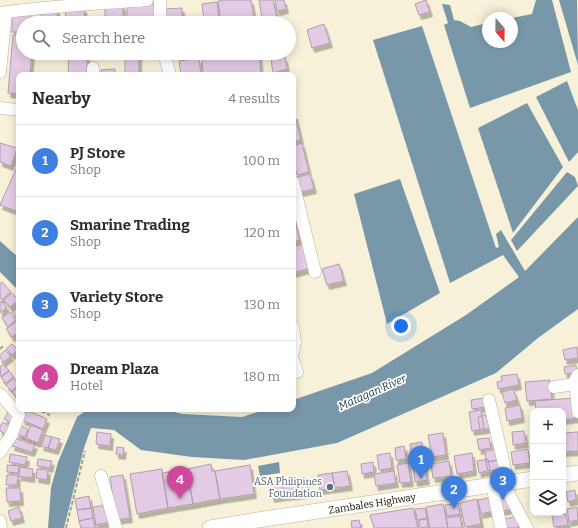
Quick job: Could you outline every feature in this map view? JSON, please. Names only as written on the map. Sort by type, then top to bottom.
[{"type":"main road","points":[[566,475],[578,473]]},
{"type":"main road","name":"Zambales Highway","points":[[210,528],[530,479]]},
{"type":"street","points":[[0,72],[3,12],[53,6],[147,0]]},
{"type":"street","points":[[160,0],[160,16]]},
{"type":"street","points":[[166,60],[169,72]]},
{"type":"street","points":[[0,108],[16,110]]},
{"type":"street","points":[[296,194],[315,272]]},
{"type":"street","points":[[554,387],[577,379],[578,412]]},
{"type":"street","points":[[0,394],[19,416],[12,434],[0,452]]},
{"type":"street","points":[[488,400],[501,484],[501,528]]},
{"type":"street","points":[[101,476],[116,528]]},
{"type":"street","points":[[501,484],[527,528]]},
{"type":"street","points":[[0,521],[1,528]]},
{"type":"path","points":[[0,349],[3,346]]},
{"type":"path","points":[[44,412],[50,414]]},
{"type":"path","points":[[12,434],[38,444]]},
{"type":"path","points":[[66,528],[85,451]]},
{"type":"water","points":[[536,0],[552,0],[571,72],[470,108],[444,25],[448,23],[442,4],[450,5],[454,20],[460,21],[471,27],[482,24],[482,48],[518,48],[518,17],[532,14]]},
{"type":"water","points":[[559,0],[577,0],[578,65]]},
{"type":"water","name":"Matagan River","points":[[422,26],[496,248],[499,247],[496,234],[501,230],[525,271],[578,217],[578,309],[538,338],[496,373],[337,443],[244,460],[192,457],[141,450],[114,430],[91,428],[84,448],[64,528],[48,528],[51,488],[58,462],[77,417],[84,412],[174,412],[182,414],[242,417],[258,412],[296,412],[296,399],[372,373],[466,315],[519,277],[503,255],[450,283],[373,40]]},
{"type":"water","points":[[567,81],[578,110],[578,152],[569,162],[536,97]]},
{"type":"water","points":[[527,103],[563,167],[513,233],[478,128]]},
{"type":"water","points":[[567,172],[575,177],[578,186],[517,251],[511,240]]},
{"type":"water","points":[[400,179],[440,293],[387,324],[354,194]]},
{"type":"water","points":[[0,241],[16,255],[16,288],[0,272]]},
{"type":"water","points":[[279,462],[280,473],[260,476],[258,466]]},
{"type":"building","points":[[251,0],[254,16],[220,16],[218,1]]},
{"type":"building","points":[[259,0],[273,0],[276,16],[262,16]]},
{"type":"building","points":[[275,0],[284,0],[286,9],[277,11]]},
{"type":"building","points":[[426,0],[430,12],[419,15],[415,4]]},
{"type":"building","points":[[217,2],[219,16],[203,16],[202,4]]},
{"type":"building","points":[[157,4],[155,16],[127,16],[127,6]]},
{"type":"building","points":[[105,5],[123,5],[123,16],[105,16]]},
{"type":"building","points":[[84,8],[85,16],[66,16],[65,9]]},
{"type":"building","points":[[182,8],[182,16],[165,16],[165,9]]},
{"type":"building","points":[[57,9],[58,16],[40,16],[40,10]]},
{"type":"building","points":[[12,13],[31,13],[31,16],[16,16],[16,32],[12,32]]},
{"type":"building","points":[[324,24],[330,43],[312,48],[307,30]]},
{"type":"building","points":[[13,35],[16,35],[16,60],[31,60],[30,72],[16,72],[16,94],[8,93]]},
{"type":"building","points":[[69,60],[87,60],[87,72],[68,72]]},
{"type":"building","points":[[125,60],[139,60],[139,72],[125,72]]},
{"type":"building","points":[[199,60],[201,72],[181,72],[179,61]]},
{"type":"building","points":[[202,60],[260,60],[261,72],[203,72]]},
{"type":"building","points":[[271,60],[286,60],[287,69],[273,72]]},
{"type":"building","points":[[115,69],[115,72],[101,72],[101,70]]},
{"type":"building","points":[[296,119],[301,140],[296,141]]},
{"type":"building","points":[[0,143],[16,148],[11,166],[0,162]]},
{"type":"building","points":[[302,143],[309,172],[297,175],[296,171],[296,145]]},
{"type":"building","points":[[16,169],[16,211],[0,205]]},
{"type":"building","points":[[310,174],[314,189],[297,193],[296,177]]},
{"type":"building","points":[[296,225],[300,240],[296,241]]},
{"type":"building","points":[[304,244],[311,268],[296,272],[296,246]]},
{"type":"building","points":[[339,264],[344,281],[327,285],[322,269]]},
{"type":"building","points":[[2,282],[11,292],[2,300],[0,298],[0,284]]},
{"type":"building","points":[[12,293],[16,297],[16,302],[10,307],[4,300]]},
{"type":"building","points":[[1,301],[7,307],[0,313],[0,302]]},
{"type":"building","points":[[16,309],[16,317],[12,312]]},
{"type":"building","points":[[10,312],[16,320],[8,327],[2,318]]},
{"type":"building","points":[[16,322],[16,334],[12,337],[6,329]]},
{"type":"building","points":[[12,344],[16,348],[16,352],[12,355],[6,349]]},
{"type":"building","points":[[577,347],[578,358],[565,360],[563,350]]},
{"type":"building","points":[[5,350],[11,356],[4,362],[0,358],[0,355]]},
{"type":"building","points":[[3,364],[9,370],[1,377],[0,367]]},
{"type":"building","points":[[576,365],[577,373],[565,374],[564,367]]},
{"type":"building","points":[[9,371],[14,377],[6,383],[1,378]]},
{"type":"building","points":[[517,374],[519,385],[498,389],[497,382],[502,381],[501,376]]},
{"type":"building","points":[[14,378],[16,380],[16,387],[12,391],[6,385]]},
{"type":"building","points":[[550,380],[552,399],[527,401],[525,382]]},
{"type":"building","points":[[16,389],[16,396],[12,392]]},
{"type":"building","points":[[513,389],[517,400],[505,403],[502,392]]},
{"type":"building","points":[[485,398],[486,407],[472,409],[471,400]]},
{"type":"building","points":[[575,398],[577,418],[566,420],[566,408],[536,408],[535,401]]},
{"type":"building","points":[[520,405],[522,418],[507,421],[505,408]]},
{"type":"building","points":[[481,410],[484,429],[472,431],[469,412]]},
{"type":"building","points":[[8,412],[17,417],[13,424],[4,419]]},
{"type":"building","points":[[26,412],[31,412],[47,419],[43,429],[22,420]]},
{"type":"building","points":[[488,414],[491,428],[480,430],[478,417]]},
{"type":"building","points":[[3,422],[11,428],[7,435],[0,431],[0,426]]},
{"type":"building","points":[[20,425],[28,429],[25,437],[16,434]]},
{"type":"building","points":[[31,425],[43,430],[38,443],[26,438]]},
{"type":"building","points":[[524,431],[526,443],[513,445],[512,432]]},
{"type":"building","points":[[97,432],[111,434],[110,446],[96,444]]},
{"type":"building","points":[[578,432],[578,451],[566,452],[566,433]]},
{"type":"building","points":[[443,433],[446,455],[432,457],[428,435]]},
{"type":"building","points":[[45,435],[52,437],[48,448],[41,446]]},
{"type":"building","points":[[52,437],[60,439],[56,450],[48,448]]},
{"type":"building","points":[[14,438],[35,445],[32,452],[12,446]]},
{"type":"building","points":[[489,438],[491,448],[479,450],[477,439]]},
{"type":"building","points":[[422,442],[423,455],[412,456],[410,444]]},
{"type":"building","points":[[404,446],[406,459],[396,460],[395,448]]},
{"type":"building","points":[[117,447],[124,448],[123,455],[116,454]]},
{"type":"building","points":[[499,449],[500,460],[486,462],[485,451]]},
{"type":"building","points":[[528,449],[530,463],[513,465],[511,452]]},
{"type":"building","points":[[390,453],[392,468],[379,470],[377,455]]},
{"type":"building","points":[[472,453],[474,471],[457,474],[454,456]]},
{"type":"building","points":[[10,454],[27,457],[25,465],[9,462]]},
{"type":"building","points":[[38,459],[52,461],[50,468],[37,466]]},
{"type":"building","points":[[488,459],[490,470],[479,473],[477,461]]},
{"type":"building","points":[[500,460],[502,469],[488,471],[486,462]]},
{"type":"building","points":[[449,461],[451,476],[433,478],[431,464]]},
{"type":"building","points":[[373,462],[374,472],[362,474],[361,464]]},
{"type":"building","points":[[408,463],[411,482],[400,483],[397,465]]},
{"type":"building","points":[[424,463],[427,480],[415,482],[413,465]]},
{"type":"building","points":[[211,464],[212,471],[215,471],[220,499],[193,504],[187,469]]},
{"type":"building","points":[[7,465],[19,466],[18,473],[7,472]]},
{"type":"building","points":[[250,465],[254,494],[220,499],[215,471]]},
{"type":"building","points":[[20,467],[33,469],[32,478],[19,476]]},
{"type":"building","points":[[37,469],[48,470],[47,480],[36,478]]},
{"type":"building","points":[[162,469],[168,508],[137,514],[130,474]]},
{"type":"building","points":[[187,469],[193,504],[168,508],[162,473]]},
{"type":"building","points":[[347,471],[350,486],[335,488],[332,473]]},
{"type":"building","points":[[394,471],[396,483],[376,486],[374,474]]},
{"type":"building","points":[[332,473],[335,488],[320,490],[318,475]]},
{"type":"building","points":[[7,475],[18,475],[17,485],[6,485]]},
{"type":"building","points":[[123,475],[130,518],[116,520],[110,477]]},
{"type":"building","points":[[307,482],[308,493],[297,495],[295,483]]},
{"type":"building","points":[[295,483],[297,495],[284,496],[283,485]]},
{"type":"building","points":[[283,485],[284,496],[272,498],[270,487]]},
{"type":"building","points":[[6,488],[20,488],[21,501],[7,502]]},
{"type":"building","points":[[575,490],[576,500],[568,502],[566,492]]},
{"type":"building","points":[[509,495],[512,509],[498,512],[495,498]]},
{"type":"building","points":[[89,496],[91,508],[77,510],[75,499]]},
{"type":"building","points":[[492,497],[494,511],[481,514],[478,500]]},
{"type":"building","points":[[477,499],[481,524],[465,527],[460,503]]},
{"type":"building","points":[[458,503],[460,514],[447,516],[445,505]]},
{"type":"building","points":[[443,504],[448,528],[430,528],[426,507]]},
{"type":"building","points":[[107,505],[110,522],[96,525],[93,507]]},
{"type":"building","points":[[19,507],[22,518],[11,521],[8,511]]},
{"type":"building","points":[[577,507],[578,520],[569,522],[567,509]]},
{"type":"building","points":[[91,508],[93,518],[79,521],[77,510]]},
{"type":"building","points":[[413,508],[418,528],[374,528],[370,515]]},
{"type":"building","points":[[425,508],[427,518],[417,520],[415,509]]},
{"type":"building","points":[[566,514],[568,525],[554,527],[552,516],[566,516]]},
{"type":"building","points":[[460,516],[462,528],[448,528],[446,518]]},
{"type":"building","points":[[517,516],[519,528],[507,528],[505,519]]},
{"type":"building","points":[[93,518],[95,528],[81,528],[79,521]]},
{"type":"building","points":[[427,519],[428,527],[420,528],[419,520]]},
{"type":"building","points":[[359,520],[361,528],[352,528],[351,521]]},
{"type":"place","name":"PJ Store","points":[[421,479]]},
{"type":"place","name":"ASA Philipines Foundation","points":[[330,487]]},
{"type":"place","name":"Dream Plaza","points":[[180,499]]},
{"type":"place","name":"Variety Store","points":[[503,500]]},
{"type":"place","name":"Smarine Trading","points":[[454,509]]}]
